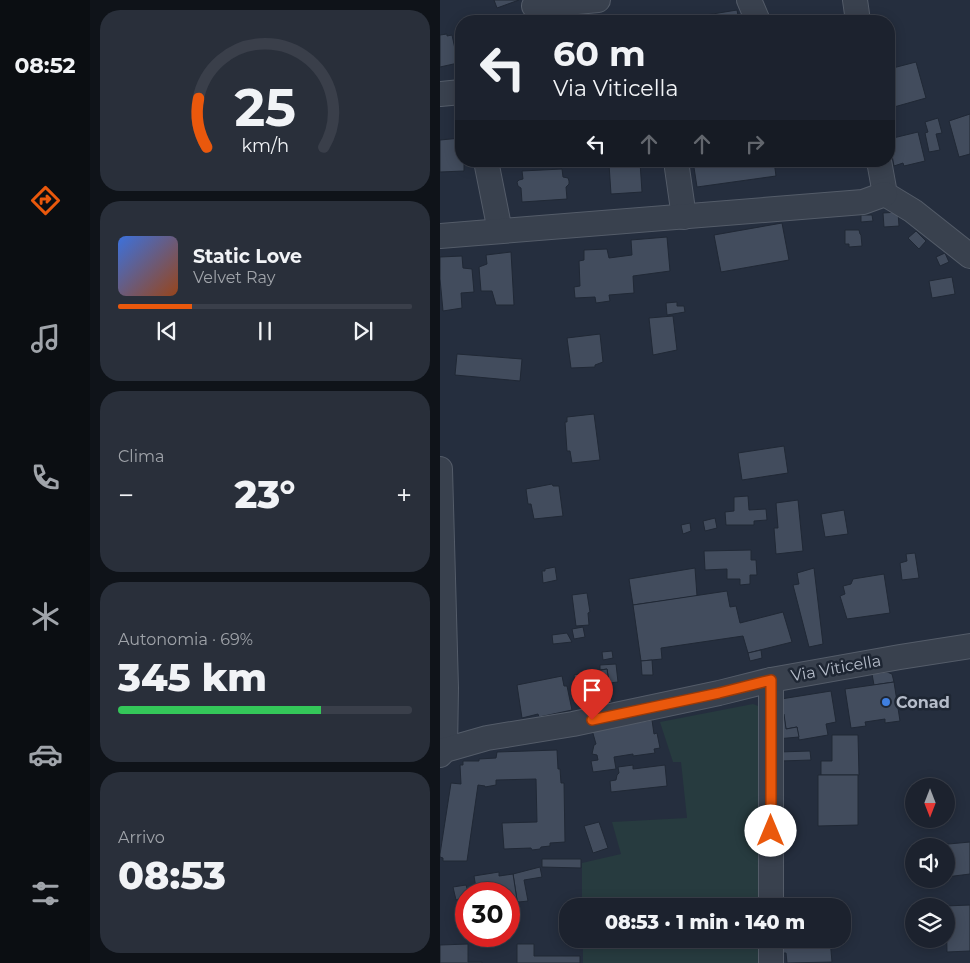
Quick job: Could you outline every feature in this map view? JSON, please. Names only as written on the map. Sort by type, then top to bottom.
[{"type":"street","points":[[534,6],[598,0]]},
{"type":"street","points":[[749,0],[755,15]]},
{"type":"street","points":[[855,0],[857,15]]},
{"type":"street","points":[[440,94],[455,93]]},
{"type":"street","points":[[487,167],[500,232]]},
{"type":"street","points":[[677,167],[684,217]]},
{"type":"street","points":[[880,167],[885,194],[914,211],[970,256]]},
{"type":"street","points":[[440,236],[863,202],[885,194]]},
{"type":"street","points":[[440,469],[446,688],[443,753]]},
{"type":"street","name":"Via Viticella","points":[[443,753],[488,738],[573,724],[771,680],[970,646]]},
{"type":"street","points":[[771,680],[771,898]]},
{"type":"street","points":[[771,948],[771,963]]},
{"type":"green space","points":[[753,704],[761,707],[759,898],[582,898],[582,863],[621,854],[612,822],[687,818],[681,762],[673,762],[660,722]]},
{"type":"green space","points":[[583,948],[759,948],[759,963],[583,963]]},
{"type":"building","points":[[494,0],[519,0],[497,8]]},
{"type":"building","points":[[737,10],[738,15],[706,15]]},
{"type":"building","points":[[440,35],[452,35],[455,49],[455,64],[440,67]]},
{"type":"building","points":[[916,62],[926,98],[895,107],[895,67]]},
{"type":"building","points":[[970,114],[970,154],[959,157],[949,121]]},
{"type":"building","points":[[938,118],[942,133],[936,134],[940,150],[929,152],[925,133],[928,132],[925,122]]},
{"type":"building","points":[[918,132],[925,161],[904,166],[903,163],[895,166],[895,138]]},
{"type":"building","points":[[455,139],[455,167],[464,167],[464,171],[440,172],[440,140]]},
{"type":"building","points":[[609,167],[640,167],[642,192],[611,194]]},
{"type":"building","points":[[694,167],[775,167],[776,176],[697,187]]},
{"type":"building","points":[[562,169],[563,177],[568,178],[569,181],[566,187],[567,199],[522,202],[521,188],[517,182],[523,179],[522,171]]},
{"type":"building","points":[[898,212],[899,226],[884,227],[883,213]]},
{"type":"building","points":[[861,215],[872,215],[873,221],[861,222]]},
{"type":"building","points":[[782,223],[789,260],[721,272],[714,235]]},
{"type":"building","points":[[845,230],[859,230],[862,246],[849,247],[849,244],[845,244]]},
{"type":"building","points":[[916,231],[926,241],[919,249],[908,238]]},
{"type":"building","points":[[667,237],[670,271],[633,276],[634,293],[609,295],[610,301],[596,303],[595,297],[575,298],[574,287],[580,286],[579,261],[584,260],[584,250],[607,249],[609,258],[632,255],[631,240]]},
{"type":"building","points":[[511,252],[514,305],[496,305],[492,291],[481,291],[479,267],[487,264],[486,255]]},
{"type":"building","points":[[945,253],[949,262],[940,266],[936,257]]},
{"type":"building","points":[[462,256],[463,268],[472,269],[474,292],[461,293],[462,308],[443,311],[440,257]]},
{"type":"building","points":[[952,277],[955,294],[932,298],[929,281]]},
{"type":"building","points":[[677,302],[677,306],[684,306],[685,312],[667,315],[666,303]]},
{"type":"building","points":[[673,316],[677,350],[653,355],[649,318]]},
{"type":"building","points":[[600,334],[603,362],[595,365],[595,367],[571,368],[567,338]]},
{"type":"building","points":[[457,354],[522,359],[520,381],[455,375]]},
{"type":"building","points":[[594,414],[600,460],[572,463],[570,451],[567,451],[565,422],[567,422],[567,417]]},
{"type":"building","points":[[784,446],[788,473],[742,480],[738,453]]},
{"type":"building","points":[[552,484],[553,486],[559,486],[563,516],[534,519],[531,504],[528,504],[526,489]]},
{"type":"building","points":[[748,496],[749,510],[766,509],[767,520],[754,521],[754,525],[726,525],[725,512],[734,511],[734,497]]},
{"type":"building","points":[[798,500],[803,551],[776,554],[774,528],[778,528],[776,503]]},
{"type":"building","points":[[844,510],[848,534],[825,537],[821,514]]},
{"type":"building","points":[[715,518],[717,528],[705,531],[703,521]]},
{"type":"building","points":[[690,523],[691,531],[683,534],[681,525]]},
{"type":"building","points":[[751,550],[751,560],[756,560],[757,575],[750,575],[750,584],[740,585],[740,579],[727,579],[727,569],[705,570],[704,551]]},
{"type":"building","points":[[915,553],[919,578],[902,580],[900,563],[907,561],[906,554]]},
{"type":"building","points":[[555,567],[557,580],[543,583],[542,571]]},
{"type":"building","points":[[695,568],[697,596],[633,605],[629,579]]},
{"type":"building","points":[[814,568],[823,644],[809,647],[793,585],[799,584],[797,573]]},
{"type":"building","points":[[884,574],[890,613],[847,619],[840,596],[845,594],[843,586],[851,584],[853,579]]},
{"type":"building","points":[[727,591],[730,607],[736,606],[740,623],[783,612],[792,642],[748,653],[743,636],[661,648],[662,659],[641,661],[633,605]]},
{"type":"building","points":[[587,593],[590,612],[588,613],[589,625],[576,626],[572,595]]},
{"type":"building","points":[[583,627],[585,637],[574,639],[572,629]]},
{"type":"building","points":[[567,633],[572,642],[553,644],[552,635]]},
{"type":"building","points":[[761,650],[762,658],[750,661],[748,653]]},
{"type":"building","points":[[612,651],[613,658],[603,660],[602,652]]},
{"type":"building","points":[[652,660],[653,675],[642,675],[641,661]]},
{"type":"building","points":[[616,664],[618,682],[609,683],[607,669],[600,670],[600,665]]},
{"type":"building","points":[[607,669],[612,702],[584,708],[584,705],[578,706],[574,675]]},
{"type":"building","points":[[887,672],[892,674],[894,682],[874,685],[872,674]]},
{"type":"building","points":[[562,676],[564,686],[567,686],[572,710],[539,717],[538,714],[522,718],[517,685]]},
{"type":"building","points":[[894,682],[900,721],[885,723],[885,719],[865,722],[866,726],[851,728],[845,689]]},
{"type":"building","points":[[831,691],[836,722],[826,724],[828,735],[799,740],[797,727],[786,729],[781,699]]},
{"type":"building","points":[[776,713],[784,714],[786,729],[797,727],[799,737],[776,739]]},
{"type":"building","points":[[652,720],[654,734],[657,733],[660,748],[654,749],[655,753],[614,757],[616,769],[593,772],[591,761],[598,760],[597,755],[592,754],[596,744],[592,730]]},
{"type":"building","points":[[832,735],[858,735],[859,775],[821,775],[821,761],[832,761]]},
{"type":"building","points":[[557,750],[558,769],[560,769],[561,783],[564,783],[565,842],[550,843],[550,846],[532,850],[531,848],[504,849],[502,823],[537,822],[536,779],[496,780],[496,785],[485,787],[478,785],[467,861],[443,861],[440,854],[451,783],[461,784],[460,765],[463,765],[463,761],[496,758],[497,752]]},
{"type":"building","points":[[810,751],[811,760],[781,761],[779,752]]},
{"type":"building","points":[[633,765],[633,769],[665,765],[667,786],[611,792],[610,781],[616,780],[619,773],[618,767]]},
{"type":"building","points":[[818,775],[858,775],[858,825],[818,826]]},
{"type":"building","points":[[599,822],[608,848],[593,853],[584,826]]},
{"type":"building","points":[[970,842],[970,874],[955,876],[955,843]]},
{"type":"building","points":[[542,859],[581,859],[581,868],[542,867]]},
{"type":"building","points":[[540,867],[542,877],[524,880],[528,901],[520,902],[520,882],[514,882],[513,874]]},
{"type":"building","points":[[499,872],[499,876],[513,874],[514,882],[475,882],[474,876]]},
{"type":"building","points":[[970,905],[970,951],[947,952],[947,948],[955,948],[955,906]]},
{"type":"building","points":[[455,944],[455,947],[468,947],[468,962],[482,963],[440,963],[440,945]]},
{"type":"building","points":[[520,944],[534,944],[534,956],[580,956],[580,963],[517,963],[517,947],[520,947]]},
{"type":"building","points":[[783,948],[831,948],[832,962],[787,963],[786,953],[783,953]]},
{"type":"place","name":"Conad","points":[[886,702]]},
{"type":"route","points":[[592,720],[771,680],[771,831]]}]
